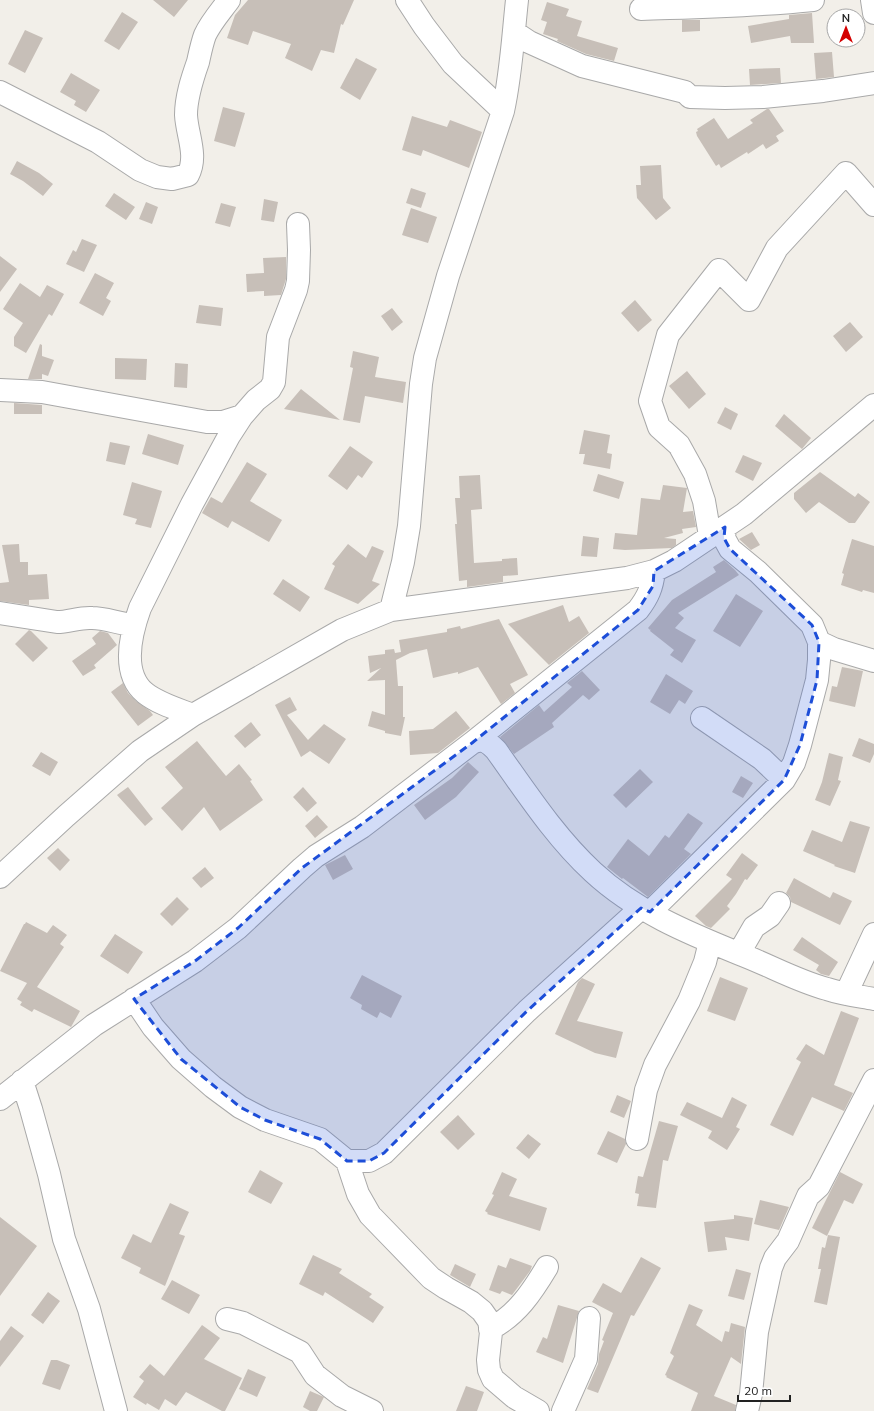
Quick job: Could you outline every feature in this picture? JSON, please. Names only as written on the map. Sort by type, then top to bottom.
[{"type":"street","points":[[0,92],[92,139],[140,170],[172,179],[188,175],[192,163],[192,153],[186,117],[186,104],[189,91],[205,36],[229,0]]},
{"type":"street","points":[[407,0],[424,26],[453,64],[503,111]]},
{"type":"street","points":[[391,610],[403,562],[409,526],[421,384],[425,358],[448,276],[503,111],[508,84],[517,0]]},
{"type":"street","points":[[641,9],[786,3],[813,0]]},
{"type":"street","points":[[872,0],[874,14]]},
{"type":"street","points":[[514,32],[529,42],[582,66],[685,92],[690,97],[725,98],[763,96],[823,91],[874,83]]},
{"type":"street","points":[[347,1161],[369,1161],[384,1153],[527,1011],[645,910],[784,780],[794,763],[816,680],[819,660],[819,642],[812,625],[758,572],[730,549],[724,538],[718,532],[704,502],[695,474],[679,445],[659,427],[650,401],[668,335],[719,270],[749,300],[777,248],[846,173],[874,205]]},
{"type":"street","points":[[193,715],[156,700],[144,692],[137,682],[132,669],[130,640],[140,608],[228,436],[242,416],[274,382],[278,337],[298,281],[298,224]]},
{"type":"street","points":[[0,390],[42,392],[207,422],[223,422],[242,416]]},
{"type":"street","points":[[0,877],[140,751],[193,715],[342,630],[391,610],[627,578],[654,571],[687,553],[744,514],[874,406]]},
{"type":"street","points":[[0,1099],[94,1024],[195,961],[238,928],[316,856],[362,827],[472,743],[638,610],[647,599],[653,586],[654,571]]},
{"type":"street","points":[[0,613],[57,622],[93,618],[121,624],[134,625]]},
{"type":"street","points":[[819,642],[834,649],[874,661]]},
{"type":"street","points":[[702,718],[762,759],[784,780]]},
{"type":"street","points":[[472,743],[484,741],[496,750],[570,849],[621,896],[645,910],[710,942],[809,983],[846,994],[874,999]]},
{"type":"street","points":[[739,954],[754,928],[770,916],[779,903]]},
{"type":"street","points":[[846,994],[874,934]]},
{"type":"street","points":[[637,1139],[646,1090],[655,1065],[689,1001],[705,962],[710,942]]},
{"type":"street","points":[[134,999],[181,1059],[213,1087],[240,1107],[266,1120],[320,1140],[347,1161],[358,1194],[370,1215],[431,1278],[471,1302],[482,1311],[488,1321],[491,1332],[488,1360],[489,1370],[493,1379],[514,1397],[538,1411]]},
{"type":"street","points":[[22,1080],[49,1174],[64,1239],[89,1309],[116,1411]]},
{"type":"street","points":[[747,1411],[751,1394],[757,1332],[771,1268],[775,1258],[788,1241],[808,1196],[819,1186],[874,1080]]},
{"type":"street","points":[[490,1329],[510,1316],[529,1295],[547,1267]]},
{"type":"street","points":[[227,1318],[244,1323],[300,1352],[314,1375],[342,1396],[372,1411]]},
{"type":"street","points":[[563,1411],[586,1359],[589,1318]]},
{"type":"highlighted area","points":[[725,527],[724,538],[730,549],[812,625],[819,642],[817,680],[800,745],[784,780],[650,912],[641,908],[527,1011],[384,1153],[369,1161],[347,1161],[320,1139],[265,1120],[240,1107],[181,1059],[134,999],[195,961],[238,928],[302,868],[472,743],[638,610],[653,586],[654,571]]},
{"type":"building","points":[[153,0],[188,0],[174,17]]},
{"type":"building","points":[[248,0],[354,0],[343,25],[341,24],[334,53],[321,50],[312,71],[285,58],[291,44],[253,31],[248,45],[227,38],[235,15]]},
{"type":"building","points":[[547,2],[569,9],[566,16],[582,21],[577,36],[618,48],[614,61],[586,54],[557,41],[558,39],[543,34],[547,22],[541,20]]},
{"type":"building","points":[[122,12],[138,22],[119,50],[104,41]]},
{"type":"building","points":[[812,13],[814,43],[791,43],[790,36],[751,43],[748,26],[789,19],[789,15]]},
{"type":"building","points":[[682,20],[700,20],[700,31],[682,32]]},
{"type":"building","points":[[25,30],[43,38],[25,73],[8,64]]},
{"type":"building","points":[[832,52],[834,77],[816,79],[814,53]]},
{"type":"building","points":[[356,58],[377,69],[360,100],[340,88]]},
{"type":"building","points":[[780,68],[781,83],[750,85],[749,69]]},
{"type":"building","points":[[71,73],[100,90],[86,112],[74,105],[76,101],[60,92]]},
{"type":"building","points":[[223,107],[245,113],[235,147],[214,141]]},
{"type":"building","points":[[769,109],[784,131],[776,136],[779,141],[766,149],[763,144],[748,154],[747,152],[721,168],[719,164],[716,166],[697,136],[697,129],[714,118],[728,139],[753,123],[750,120]]},
{"type":"building","points":[[412,116],[447,127],[450,120],[482,132],[469,168],[423,150],[421,156],[402,150]]},
{"type":"building","points":[[17,161],[39,173],[53,184],[43,196],[23,181],[10,174]]},
{"type":"building","points":[[661,165],[663,198],[671,208],[656,220],[637,198],[636,185],[641,185],[640,166]]},
{"type":"building","points":[[411,188],[426,193],[421,208],[406,203]]},
{"type":"building","points":[[114,193],[135,207],[126,220],[105,206]]},
{"type":"building","points":[[264,199],[278,202],[274,222],[261,220]]},
{"type":"building","points":[[146,202],[158,207],[152,224],[139,219]]},
{"type":"building","points":[[221,203],[236,207],[230,227],[215,223]]},
{"type":"building","points":[[411,208],[437,217],[428,243],[402,235]]},
{"type":"building","points":[[82,239],[97,245],[84,272],[66,264],[73,250],[76,252]]},
{"type":"building","points":[[0,256],[17,269],[0,292]]},
{"type":"building","points":[[286,257],[286,279],[281,295],[264,296],[264,291],[247,292],[246,274],[264,273],[263,258]]},
{"type":"building","points":[[95,273],[114,283],[106,298],[111,301],[103,316],[79,303]]},
{"type":"building","points":[[20,283],[40,297],[47,285],[64,294],[52,316],[49,314],[26,353],[14,346],[14,337],[23,323],[3,309]]},
{"type":"building","points":[[635,300],[652,320],[638,332],[621,313]]},
{"type":"building","points":[[199,305],[223,308],[221,326],[196,323]]},
{"type":"building","points":[[392,308],[403,322],[392,331],[381,316]]},
{"type":"building","points":[[850,322],[863,337],[846,352],[833,336]]},
{"type":"building","points":[[40,344],[42,345],[42,356],[54,360],[48,376],[42,374],[42,379],[28,379]]},
{"type":"building","points":[[353,351],[379,357],[375,377],[406,382],[403,403],[365,396],[360,423],[343,420],[353,368],[350,367]]},
{"type":"building","points":[[115,358],[147,359],[146,380],[115,379]]},
{"type":"building","points":[[175,363],[188,364],[187,388],[174,387]]},
{"type":"building","points":[[687,371],[706,394],[689,409],[669,386]]},
{"type":"building","points":[[301,389],[340,420],[284,409]]},
{"type":"building","points":[[14,403],[42,405],[42,414],[14,414]]},
{"type":"building","points":[[725,407],[738,414],[731,430],[717,423]]},
{"type":"building","points":[[784,414],[811,438],[802,449],[775,426]]},
{"type":"building","points":[[584,430],[610,435],[607,453],[612,454],[610,469],[583,464],[585,454],[579,454]]},
{"type":"building","points":[[148,434],[184,445],[178,465],[142,454]]},
{"type":"building","points":[[110,442],[130,446],[125,465],[106,461]]},
{"type":"building","points":[[350,446],[373,462],[362,478],[358,475],[347,490],[328,476]]},
{"type":"building","points":[[743,455],[762,463],[753,481],[735,472]]},
{"type":"building","points":[[247,462],[267,474],[250,501],[282,520],[269,542],[232,521],[228,528],[202,513],[211,497],[222,503]]},
{"type":"building","points":[[820,472],[855,497],[858,493],[870,502],[855,523],[849,523],[819,502],[806,513],[794,499],[794,493]]},
{"type":"building","points":[[598,474],[624,482],[619,499],[593,491]]},
{"type":"building","points":[[480,475],[482,509],[471,510],[474,563],[502,561],[502,559],[517,558],[518,575],[503,576],[503,582],[467,587],[467,580],[459,581],[455,524],[457,524],[455,498],[460,498],[459,476]]},
{"type":"building","points":[[132,482],[162,491],[151,528],[135,524],[137,519],[123,515]]},
{"type":"building","points":[[663,485],[687,488],[683,512],[693,511],[696,527],[682,529],[683,533],[664,538],[676,539],[676,545],[672,548],[625,550],[613,549],[615,533],[637,535],[641,498],[660,500]]},
{"type":"building","points":[[752,532],[760,545],[751,550],[739,539]]},
{"type":"building","points":[[583,536],[599,538],[597,557],[581,556]]},
{"type":"building","points":[[852,539],[874,546],[874,593],[863,590],[862,592],[841,585],[844,574],[842,573]]},
{"type":"building","points":[[19,544],[20,562],[28,562],[28,575],[47,574],[49,599],[29,600],[29,605],[0,601],[0,583],[9,582],[2,545]]},
{"type":"building","points":[[348,544],[366,558],[372,546],[384,551],[372,581],[380,584],[358,604],[324,589],[335,566],[332,564]]},
{"type":"building","points":[[724,560],[739,575],[678,613],[684,618],[675,628],[696,640],[682,663],[670,655],[674,650],[648,628],[672,600],[716,572],[713,567]]},
{"type":"building","points":[[283,579],[310,597],[300,612],[273,594]]},
{"type":"building","points":[[736,594],[763,611],[740,647],[713,631]]},
{"type":"building","points":[[563,605],[569,622],[579,616],[589,633],[549,665],[508,624]]},
{"type":"building","points":[[499,619],[528,675],[510,684],[515,693],[501,704],[478,667],[458,674],[458,672],[433,678],[427,649],[410,653],[396,660],[398,686],[403,686],[403,717],[405,717],[401,736],[385,733],[385,731],[368,726],[372,711],[385,715],[385,680],[367,681],[381,668],[370,673],[368,656],[385,654],[385,650],[394,649],[395,653],[401,652],[399,640],[447,632],[447,629],[460,626],[461,629]]},
{"type":"building","points":[[29,630],[48,648],[33,662],[15,644]]},
{"type":"building","points":[[100,631],[108,633],[117,645],[94,665],[96,668],[83,676],[72,661],[96,644],[92,638]]},
{"type":"building","points":[[842,667],[863,671],[855,707],[829,701],[832,686],[837,687]]},
{"type":"building","points":[[582,671],[600,690],[589,700],[583,695],[552,723],[554,727],[514,754],[500,737],[539,705],[544,712],[572,687],[567,683]]},
{"type":"building","points":[[666,674],[693,691],[685,704],[679,700],[670,714],[650,702]]},
{"type":"building","points":[[123,683],[128,693],[153,715],[138,726],[111,692]]},
{"type":"building","points":[[290,697],[297,710],[287,715],[308,740],[324,724],[346,739],[329,764],[310,751],[301,757],[275,705]]},
{"type":"building","points":[[456,711],[470,728],[438,753],[410,755],[409,731],[433,729]]},
{"type":"building","points":[[251,722],[261,735],[245,748],[234,736]]},
{"type":"building","points":[[859,738],[874,744],[874,754],[870,763],[852,756]]},
{"type":"building","points":[[197,741],[226,776],[239,764],[252,780],[250,781],[263,800],[220,831],[204,807],[182,831],[161,808],[183,788],[165,767]]},
{"type":"building","points":[[41,752],[58,762],[50,776],[32,766]]},
{"type":"building","points":[[829,753],[843,757],[838,780],[841,781],[830,806],[815,800],[822,782]]},
{"type":"building","points":[[468,762],[479,772],[456,797],[425,820],[414,805],[452,778]]},
{"type":"building","points":[[640,769],[653,782],[626,808],[613,795]]},
{"type":"building","points":[[741,776],[753,783],[743,798],[732,792]]},
{"type":"building","points":[[128,787],[153,819],[145,826],[117,795]]},
{"type":"building","points":[[303,787],[317,803],[307,812],[293,797]]},
{"type":"building","points":[[688,813],[703,823],[684,849],[691,854],[648,897],[607,867],[628,839],[649,856],[665,835],[669,838]]},
{"type":"building","points":[[317,815],[328,827],[315,838],[305,826]]},
{"type":"building","points":[[850,821],[870,827],[855,873],[834,866],[835,865],[803,851],[812,830],[842,842]]},
{"type":"building","points":[[58,848],[70,860],[60,871],[47,858]]},
{"type":"building","points":[[742,853],[758,865],[747,880],[745,879],[727,906],[730,909],[711,928],[706,926],[695,916],[732,879],[726,875]]},
{"type":"building","points":[[345,855],[353,869],[333,880],[325,865]]},
{"type":"building","points":[[205,867],[214,878],[201,888],[192,878]]},
{"type":"building","points":[[794,878],[830,898],[833,892],[852,901],[840,925],[791,902],[790,897],[786,893]]},
{"type":"building","points":[[177,897],[189,909],[172,926],[160,914]]},
{"type":"building","points":[[26,922],[47,933],[53,925],[67,935],[60,944],[64,947],[37,987],[80,1011],[71,1027],[34,1009],[32,1012],[20,1005],[22,1002],[17,999],[27,983],[0,971]]},
{"type":"building","points":[[115,934],[143,952],[128,974],[100,956]]},
{"type":"building","points":[[802,937],[838,962],[829,976],[821,974],[816,970],[819,965],[793,950]]},
{"type":"building","points":[[362,975],[402,996],[391,1018],[380,1012],[377,1018],[361,1009],[362,1005],[350,998]]},
{"type":"building","points":[[720,977],[748,988],[735,1021],[707,1011]]},
{"type":"building","points":[[582,978],[595,984],[577,1021],[623,1032],[616,1058],[595,1053],[555,1034],[578,982]]},
{"type":"building","points":[[841,1011],[859,1018],[834,1085],[853,1093],[844,1111],[812,1097],[793,1136],[770,1125],[801,1062],[796,1059],[806,1044],[824,1055]]},
{"type":"building","points":[[617,1095],[631,1101],[624,1118],[610,1112]]},
{"type":"building","points":[[732,1097],[747,1105],[736,1127],[740,1129],[727,1150],[708,1138],[712,1131],[680,1115],[687,1102],[722,1118]]},
{"type":"building","points":[[458,1115],[475,1134],[458,1150],[440,1132]]},
{"type":"building","points":[[659,1121],[678,1126],[668,1161],[663,1160],[656,1208],[637,1206],[639,1194],[635,1193],[638,1176],[643,1177]]},
{"type":"building","points":[[608,1131],[625,1139],[626,1144],[617,1163],[597,1154]]},
{"type":"building","points":[[528,1134],[541,1144],[529,1159],[516,1148]]},
{"type":"building","points":[[260,1170],[283,1183],[271,1204],[248,1192]]},
{"type":"building","points":[[502,1172],[517,1179],[509,1196],[547,1208],[540,1231],[487,1214],[488,1213],[485,1211],[494,1195],[492,1194]]},
{"type":"building","points":[[840,1172],[863,1184],[853,1204],[844,1200],[827,1236],[812,1228]]},
{"type":"building","points":[[760,1200],[789,1207],[779,1230],[754,1224]]},
{"type":"building","points":[[170,1203],[189,1212],[179,1234],[185,1236],[165,1286],[139,1273],[141,1268],[121,1258],[133,1234],[151,1243]]},
{"type":"building","points":[[734,1215],[753,1218],[749,1241],[725,1237],[727,1250],[708,1252],[704,1222],[734,1219]]},
{"type":"building","points":[[0,1217],[37,1246],[0,1296]]},
{"type":"building","points":[[828,1235],[840,1237],[827,1305],[814,1302],[821,1269],[818,1269],[822,1247],[825,1248]]},
{"type":"building","points":[[313,1255],[342,1269],[339,1273],[372,1294],[369,1297],[384,1307],[373,1323],[325,1292],[323,1296],[299,1284]]},
{"type":"building","points":[[641,1257],[661,1268],[634,1316],[631,1315],[598,1393],[587,1389],[598,1364],[599,1354],[604,1341],[602,1340],[613,1313],[592,1302],[603,1283],[621,1293]]},
{"type":"building","points":[[510,1258],[532,1266],[530,1271],[512,1295],[502,1291],[500,1294],[489,1290],[498,1265],[506,1268]]},
{"type":"building","points":[[455,1264],[476,1274],[470,1287],[450,1275]]},
{"type":"building","points":[[736,1269],[751,1273],[744,1300],[728,1296]]},
{"type":"building","points":[[172,1280],[200,1295],[189,1314],[161,1299]]},
{"type":"building","points":[[48,1292],[60,1301],[43,1324],[31,1315]]},
{"type":"building","points":[[689,1304],[703,1310],[696,1325],[722,1342],[725,1331],[729,1332],[731,1323],[745,1327],[741,1364],[731,1357],[714,1396],[736,1405],[735,1411],[691,1411],[698,1393],[666,1377],[667,1376],[665,1375],[674,1356],[670,1353]]},
{"type":"building","points":[[558,1305],[579,1311],[563,1363],[536,1352],[543,1337],[547,1339]]},
{"type":"building","points":[[202,1325],[220,1338],[204,1359],[242,1378],[225,1411],[222,1411],[186,1392],[176,1406],[165,1399],[159,1410],[147,1403],[146,1405],[133,1397],[144,1381],[139,1377],[150,1364],[164,1376]]},
{"type":"building","points":[[11,1326],[24,1336],[0,1367],[0,1341]]},
{"type":"building","points":[[51,1360],[57,1360],[70,1365],[60,1390],[42,1384]]},
{"type":"building","points":[[248,1369],[266,1377],[257,1397],[239,1389]]},
{"type":"building","points":[[466,1386],[484,1392],[477,1411],[456,1411]]},
{"type":"building","points":[[310,1391],[324,1397],[317,1411],[310,1411],[303,1407]]}]
